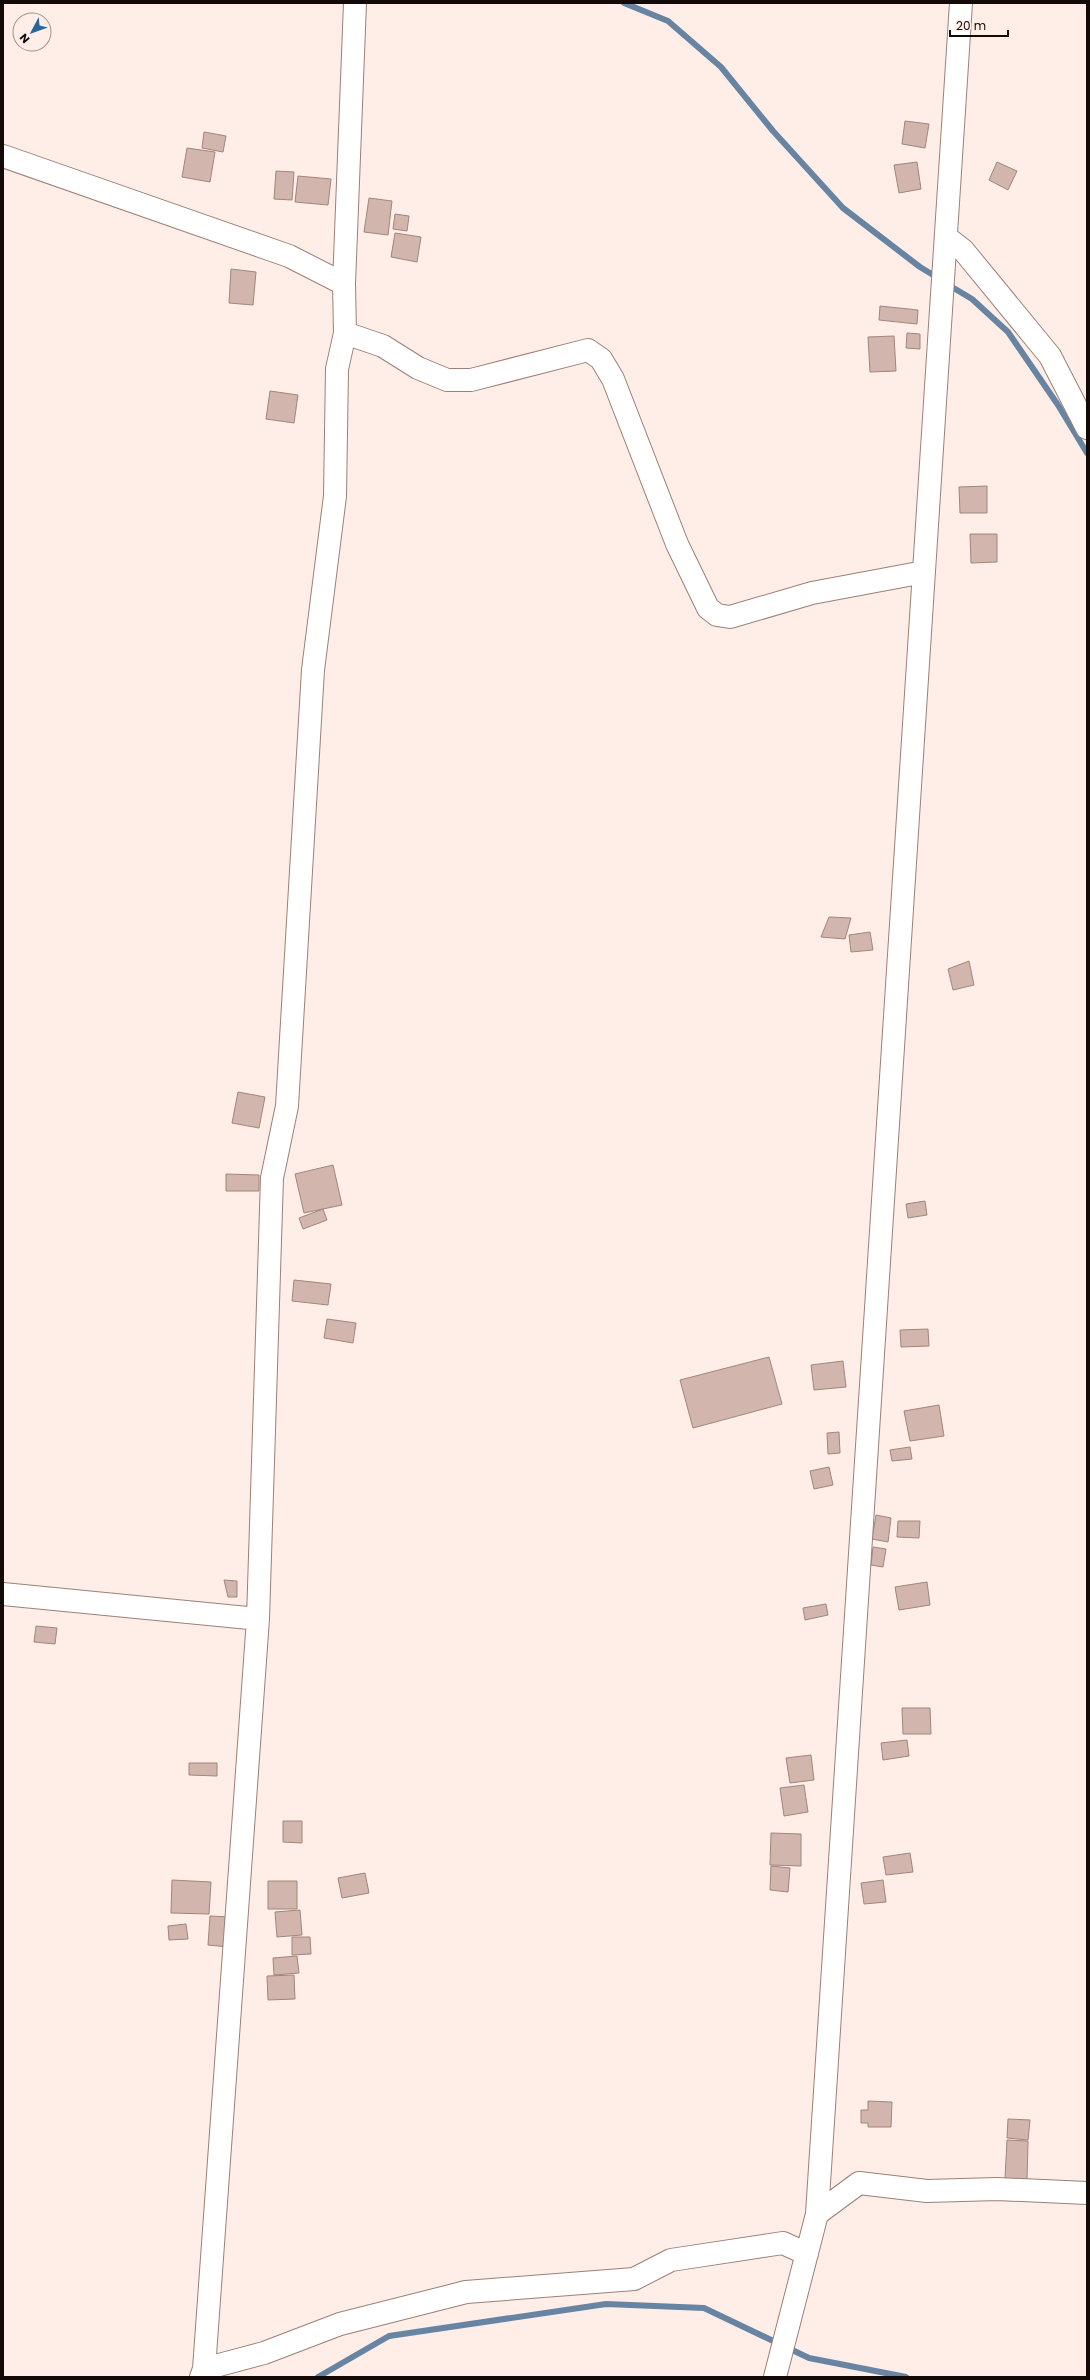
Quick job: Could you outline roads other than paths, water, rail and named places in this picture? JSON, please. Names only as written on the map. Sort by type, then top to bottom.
[{"type":"street","points":[[355,3],[344,284],[345,333],[337,369],[335,496],[313,670],[287,1106],[272,1178],[258,1620],[203,2373],[264,2353],[340,2324],[466,2292],[634,2279],[671,2260],[783,2243],[807,2254]]},
{"type":"street","points":[[775,2377],[817,2214],[961,3]]},
{"type":"street","points":[[3,156],[288,256],[344,284]]},
{"type":"street","points":[[946,237],[963,250],[1009,303],[1050,356],[1087,428]]},
{"type":"street","points":[[345,333],[383,346],[418,368],[446,380],[471,380],[588,350],[602,359],[613,379],[677,544],[708,608],[717,615],[730,617],[812,593],[924,572]]},
{"type":"street","points":[[3,1594],[258,1620]]},
{"type":"street","points":[[817,2214],[859,2183],[928,2191],[997,2188],[1087,2193]]},
{"type":"waterway","points":[[624,3],[668,21],[721,67],[773,131],[843,208],[920,267],[938,278]]},
{"type":"waterway","points":[[947,284],[972,299],[1008,332],[1058,405],[1087,453]]},
{"type":"waterway","points":[[318,2377],[389,2336],[606,2304],[704,2308],[809,2358],[906,2377]]}]
